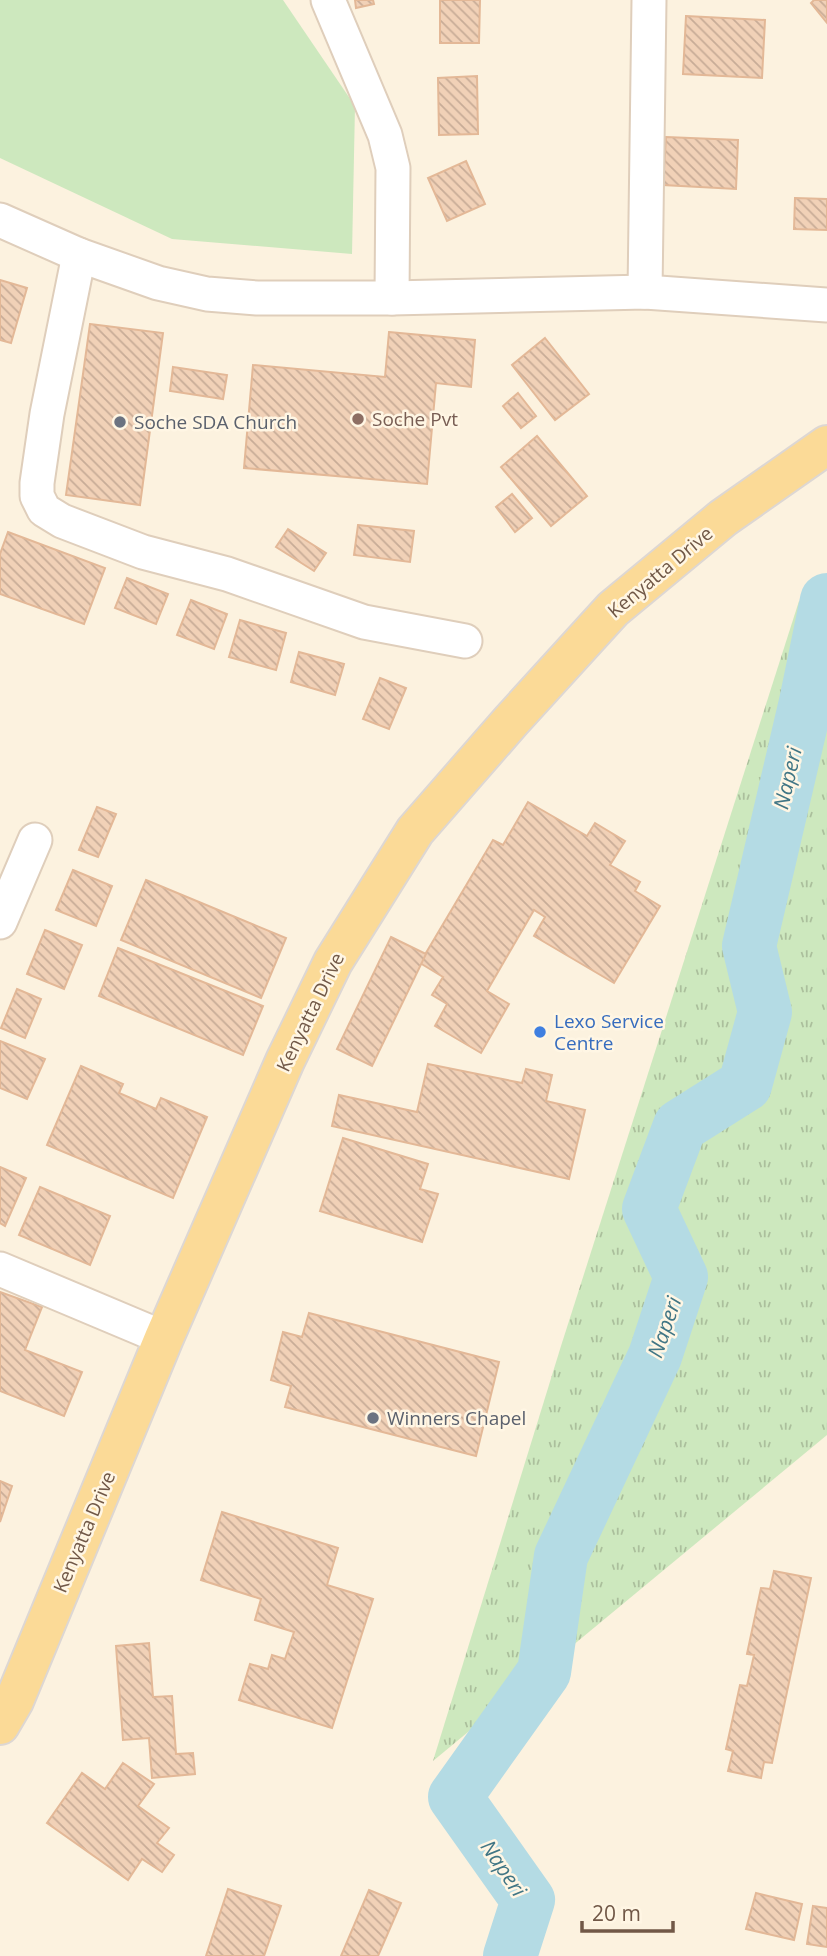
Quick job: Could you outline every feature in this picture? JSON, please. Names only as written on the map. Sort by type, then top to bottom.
[{"type":"main road","name":"Kenyatta Drive","points":[[0,1725],[14,1701],[164,1338],[285,1061],[332,962],[415,831],[613,609],[723,518],[827,445]]},
{"type":"street","points":[[328,0],[385,135],[393,168],[392,298]]},
{"type":"street","points":[[645,292],[649,0]]},
{"type":"street","points":[[0,220],[79,255],[158,284],[207,294],[257,298],[392,298],[645,292],[827,305]]},
{"type":"street","points":[[79,255],[47,414],[37,483],[37,496],[44,510],[62,521],[143,552],[227,574],[364,622],[466,641]]},
{"type":"street","points":[[0,922],[35,840]]},
{"type":"street","points":[[0,1269],[164,1338]]},
{"type":"green space","points":[[0,0],[283,0],[355,106],[352,254],[172,239],[0,158]]},
{"type":"green space","points":[[799,601],[827,635],[827,1435],[433,1761],[561,1346]]},
{"type":"building","points":[[355,0],[373,0],[374,4],[356,8]]},
{"type":"building","points":[[440,0],[480,0],[479,43],[440,43]]},
{"type":"building","points":[[814,0],[827,0],[827,23],[811,3]]},
{"type":"building","points":[[686,16],[765,20],[762,78],[683,74]]},
{"type":"building","points":[[477,76],[478,134],[439,135],[438,78]]},
{"type":"building","points":[[666,137],[738,140],[736,189],[663,185]]},
{"type":"building","points":[[466,161],[485,204],[447,221],[428,178]]},
{"type":"building","points":[[795,198],[827,199],[827,230],[794,229]]},
{"type":"building","points":[[0,280],[27,288],[11,343],[0,340]]},
{"type":"building","points":[[90,324],[163,333],[140,505],[66,495]]},
{"type":"building","points":[[389,332],[475,340],[471,387],[436,383],[427,484],[244,468],[253,365],[385,377]]},
{"type":"building","points":[[545,338],[589,394],[555,420],[512,365]]},
{"type":"building","points":[[173,367],[227,375],[223,399],[170,391]]},
{"type":"building","points":[[518,393],[536,416],[521,428],[503,406]]},
{"type":"building","points":[[537,436],[587,496],[551,526],[501,467]]},
{"type":"building","points":[[512,494],[532,518],[515,532],[496,507]]},
{"type":"building","points":[[358,525],[414,531],[410,562],[354,555]]},
{"type":"building","points":[[288,529],[326,553],[314,571],[276,547]]},
{"type":"building","points":[[8,532],[105,568],[84,624],[0,594],[0,554]]},
{"type":"building","points":[[127,578],[168,594],[156,624],[115,608]]},
{"type":"building","points":[[191,600],[227,614],[214,649],[177,635]]},
{"type":"building","points":[[240,620],[286,633],[276,670],[229,657]]},
{"type":"building","points":[[299,652],[344,664],[335,695],[291,682]]},
{"type":"building","points":[[380,678],[406,688],[389,729],[363,719]]},
{"type":"building","points":[[528,802],[587,836],[595,823],[625,841],[610,865],[640,882],[635,891],[660,906],[614,983],[534,936],[545,917],[534,910],[487,991],[509,1004],[481,1053],[435,1026],[447,1004],[432,995],[443,977],[420,963],[493,840],[503,845]]},
{"type":"building","points":[[97,807],[116,814],[98,857],[79,850]]},
{"type":"building","points":[[73,870],[112,886],[96,926],[56,910]]},
{"type":"building","points":[[146,880],[286,938],[261,998],[121,940]]},
{"type":"building","points":[[45,930],[82,945],[64,989],[27,974]]},
{"type":"building","points":[[391,937],[426,954],[372,1066],[337,1049]]},
{"type":"building","points":[[118,948],[263,1006],[243,1055],[99,996]]},
{"type":"building","points":[[17,989],[41,999],[25,1038],[1,1028]]},
{"type":"building","points":[[0,1041],[45,1059],[27,1099],[0,1088]]},
{"type":"building","points":[[428,1064],[522,1083],[526,1069],[552,1075],[546,1101],[585,1110],[569,1179],[332,1126],[339,1095],[417,1112]]},
{"type":"building","points":[[81,1066],[123,1084],[119,1093],[156,1109],[161,1098],[207,1117],[173,1198],[47,1145]]},
{"type":"building","points":[[343,1138],[428,1164],[420,1189],[438,1194],[422,1242],[320,1211]]},
{"type":"building","points":[[0,1167],[26,1178],[5,1226],[0,1223]]},
{"type":"building","points":[[40,1187],[110,1216],[90,1265],[19,1235]]},
{"type":"building","points":[[0,1292],[42,1307],[25,1350],[82,1372],[64,1416],[0,1391]]},
{"type":"building","points":[[309,1313],[499,1362],[476,1456],[285,1407],[291,1386],[271,1380],[283,1332],[302,1337]]},
{"type":"building","points":[[0,1481],[12,1486],[0,1522]]},
{"type":"building","points":[[222,1512],[338,1548],[327,1585],[373,1599],[332,1728],[239,1700],[250,1664],[268,1669],[272,1655],[285,1659],[294,1632],[255,1620],[261,1599],[201,1580]]},
{"type":"building","points":[[774,1571],[811,1578],[772,1763],[764,1762],[761,1778],[728,1771],[733,1751],[726,1749],[740,1685],[747,1686],[754,1655],[747,1654],[761,1588],[770,1589]]},
{"type":"building","points":[[149,1643],[153,1697],[172,1696],[176,1754],[193,1753],[195,1774],[152,1778],[149,1738],[123,1740],[116,1646]]},
{"type":"building","points":[[123,1763],[154,1784],[138,1806],[169,1828],[157,1843],[174,1855],[162,1872],[142,1859],[128,1880],[47,1823],[82,1773],[105,1789]]},
{"type":"building","points":[[228,1889],[281,1906],[264,1956],[206,1956]]},
{"type":"building","points":[[369,1890],[401,1903],[378,1956],[341,1956]]},
{"type":"building","points":[[756,1893],[802,1904],[794,1940],[746,1929]]},
{"type":"building","points":[[813,1906],[827,1908],[827,1947],[807,1944]]},
{"type":"waterway","name":"Naperi","points":[[510,1956],[528,1900],[455,1797],[544,1672],[561,1556],[655,1356],[681,1277],[649,1209],[680,1126],[745,1085],[765,1012],[749,946],[827,600]]},
{"type":"place","name":"Soche Pvt","points":[[358,419]]},
{"type":"place","name":"Soche SDA Church","points":[[120,422]]},
{"type":"place","name":"Lexo Service Centre","points":[[540,1032]]},
{"type":"place","name":"Winners Chapel","points":[[373,1418]]}]
